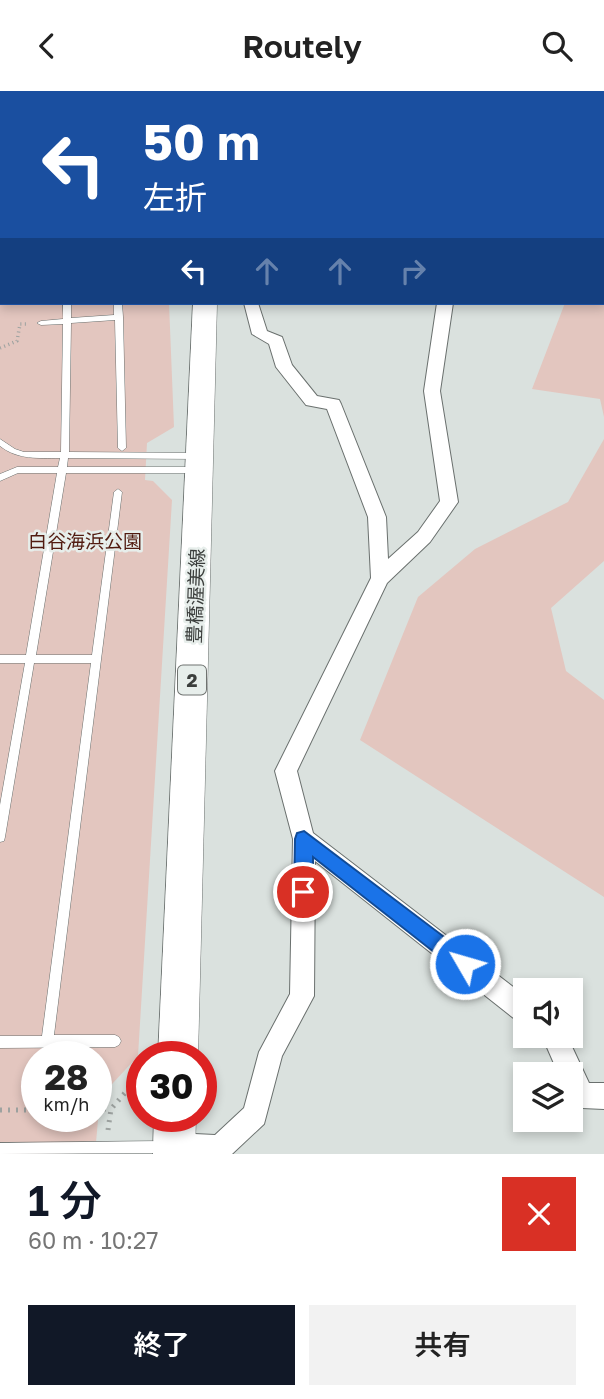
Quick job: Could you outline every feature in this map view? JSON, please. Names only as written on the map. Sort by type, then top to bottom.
[{"type":"main road","name":"豊橋渥美線","points":[[179,1041],[205,305]]},
{"type":"street","points":[[252,305],[260,334],[276,341],[284,367],[312,401],[333,404],[377,517],[380,578]]},
{"type":"street","points":[[175,1139],[220,1148],[255,1115],[271,1052],[302,996],[304,839],[286,771],[380,578],[424,537],[449,502],[432,391],[445,305]]},
{"type":"street","points":[[304,839],[513,1002]]},
{"type":"street","points":[[560,1048],[582,1095],[604,1096]]},
{"type":"lane","points":[[0,837],[64,456],[67,305]]},
{"type":"lane","points":[[118,305],[122,448]]},
{"type":"lane","points":[[41,323],[118,317]]},
{"type":"lane","points":[[0,442],[12,451],[24,455],[200,463]]},
{"type":"lane","points":[[0,478],[17,470],[200,463]]},
{"type":"lane","points":[[47,1041],[118,492]]},
{"type":"lane","points":[[0,659],[96,659]]},
{"type":"lane","points":[[0,1042],[21,1042]]},
{"type":"lane","points":[[0,1149],[106,1147],[175,1139]]},
{"type":"path","points":[[0,348],[17,341],[20,324],[41,323]]},
{"type":"path","points":[[112,1108],[126,1092]]},
{"type":"path","points":[[0,1110],[21,1110]]},
{"type":"path","points":[[106,1147],[108,1132]]},
{"type":"green space","name":"白谷海浜公園","points":[[0,305],[169,305],[174,427],[147,443],[145,480],[153,481],[172,500],[139,1041],[126,1041],[126,1069],[112,1084],[112,1041],[21,1041],[21,1132],[97,1132],[95,1154],[0,1154]]},
{"type":"green space","points":[[564,305],[604,305],[604,417],[600,399],[532,389]]},
{"type":"green space","points":[[604,439],[604,561],[551,608],[566,671],[604,700],[604,897],[360,740],[418,597],[475,549],[568,502]]},
{"type":"route","points":[[303,892],[304,839],[465,964]]}]
